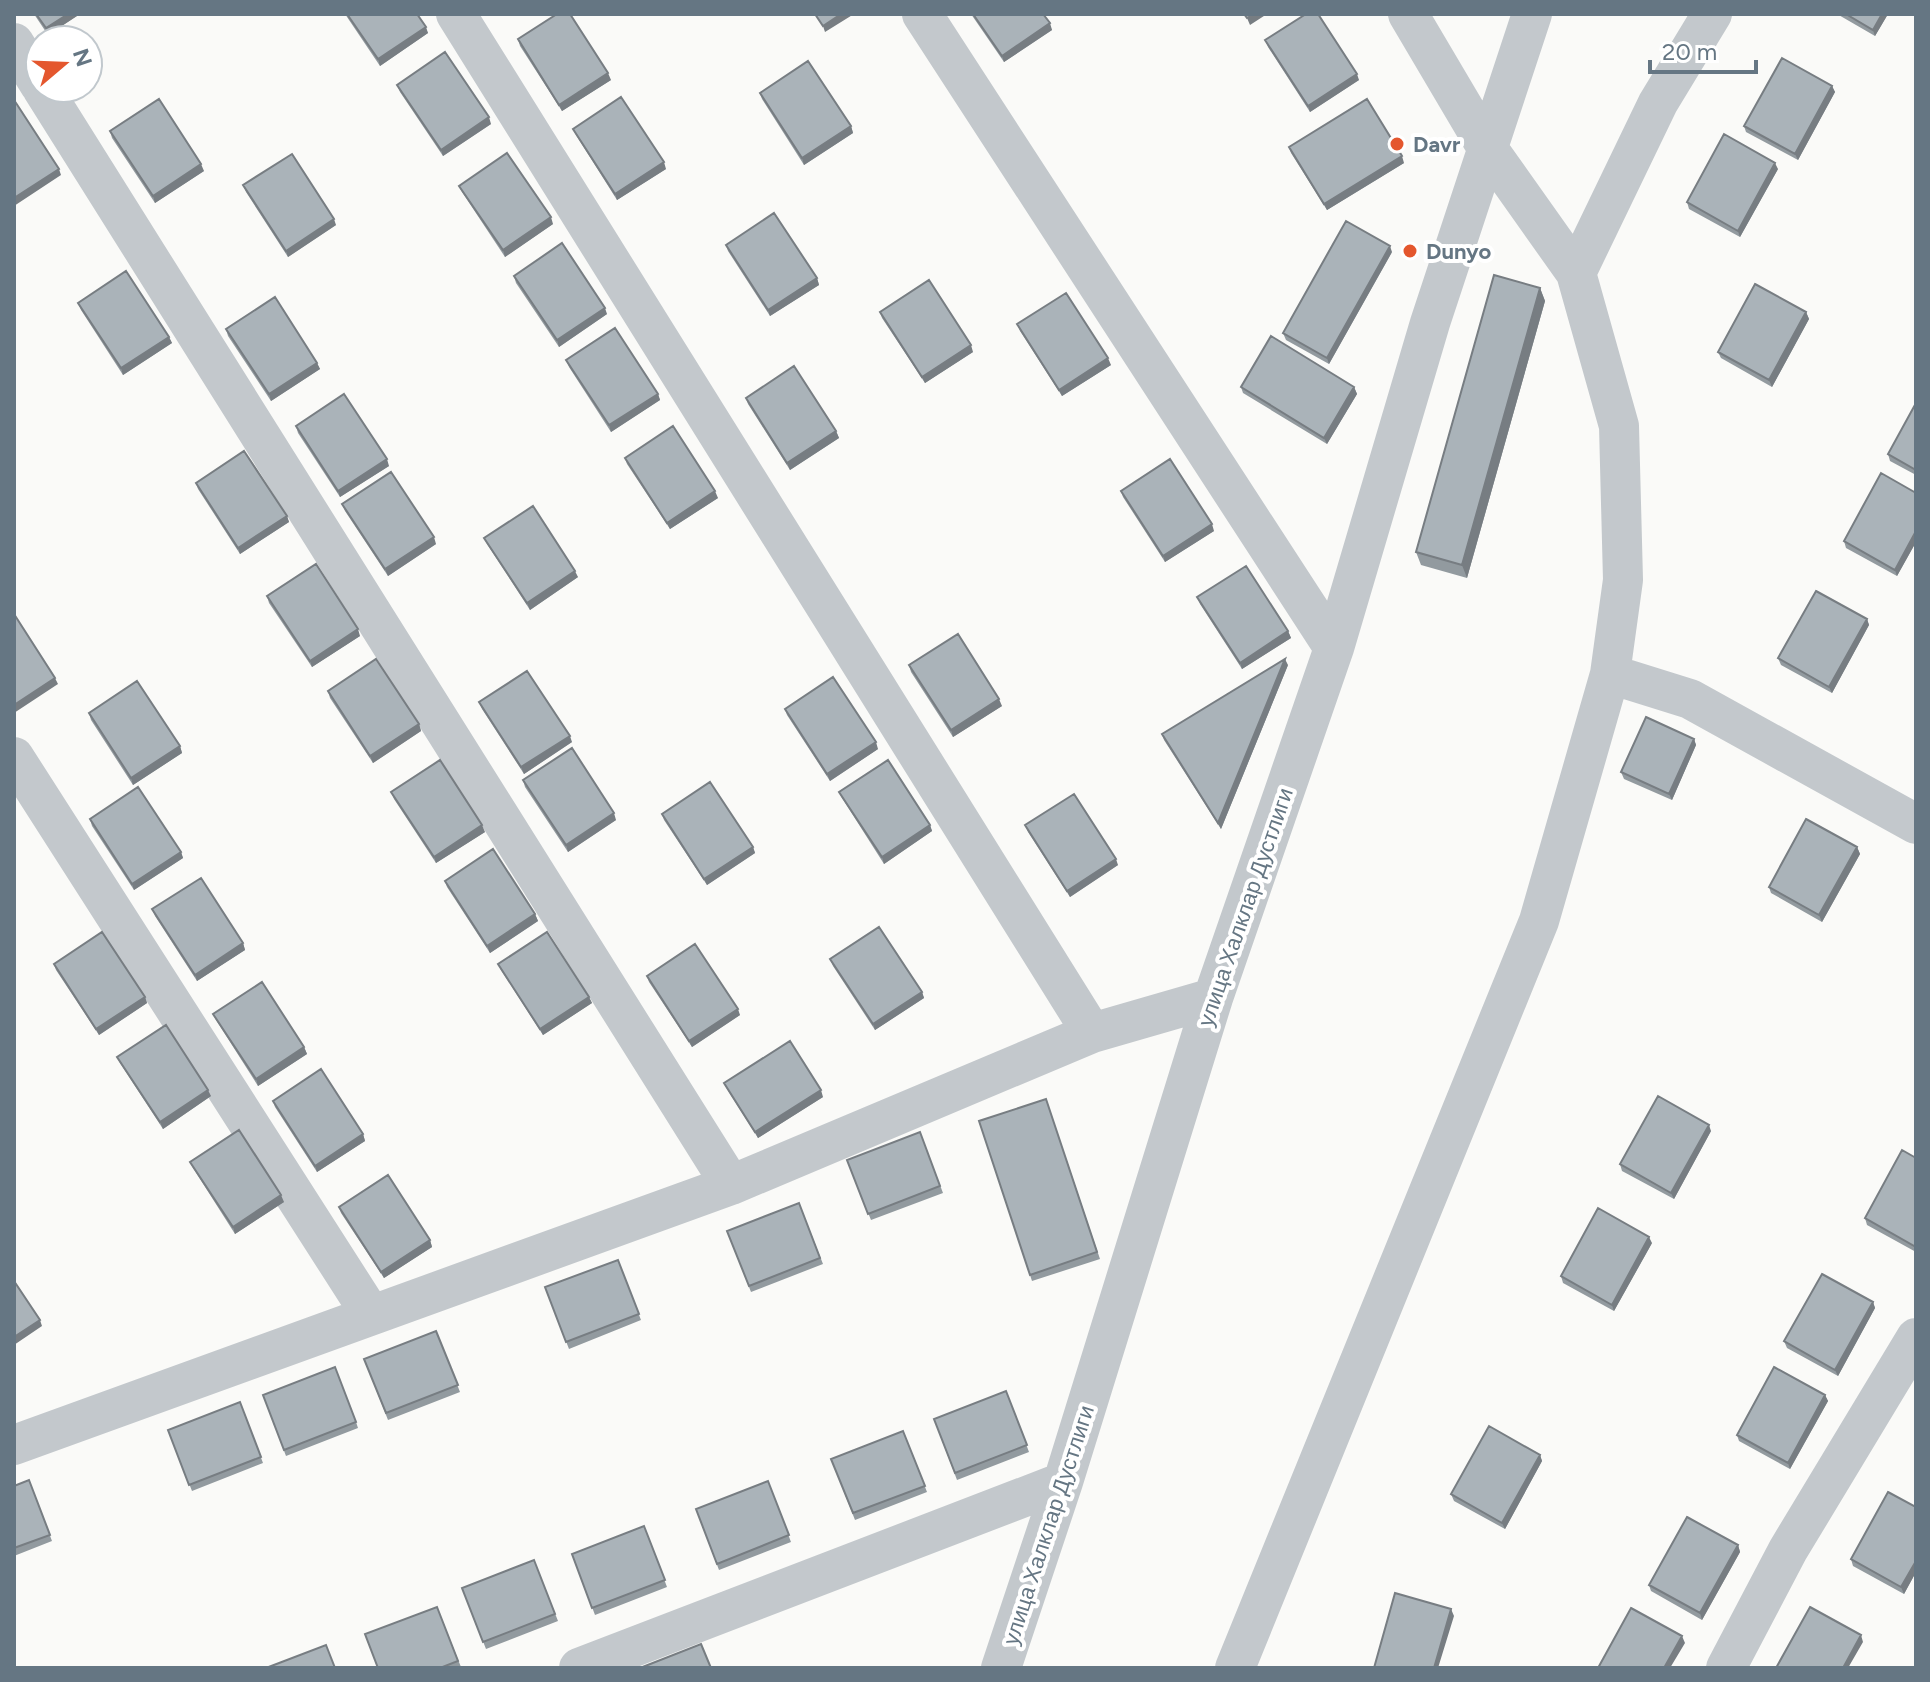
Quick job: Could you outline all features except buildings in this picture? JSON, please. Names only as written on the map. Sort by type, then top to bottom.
[{"type":"street","points":[[456,14],[1092,1033]]},
{"type":"street","points":[[922,14],[1334,648]]},
{"type":"street","points":[[1235,1668],[1539,921],[1610,674],[1623,580],[1619,426],[1576,273],[1486,146],[1408,14]]},
{"type":"street","name":"улица Халклар Дустлиги","points":[[1001,1668],[1063,1482],[1213,998],[1334,648],[1486,146],[1532,14]]},
{"type":"street","points":[[1576,273],[1658,103],[1712,14]]},
{"type":"street","points":[[52,104],[731,1185]]},
{"type":"street","points":[[1610,674],[1690,699],[1916,824]]},
{"type":"street","points":[[14,757],[370,1313]]},
{"type":"street","points":[[14,1445],[370,1313],[731,1185],[1092,1033],[1213,998]]},
{"type":"street","points":[[1726,1668],[1788,1550],[1916,1338]]},
{"type":"street","points":[[579,1668],[1063,1482]]},
{"type":"place","name":"Davr","points":[[1397,144]]},
{"type":"place","name":"Dunyo","points":[[1410,251]]}]
